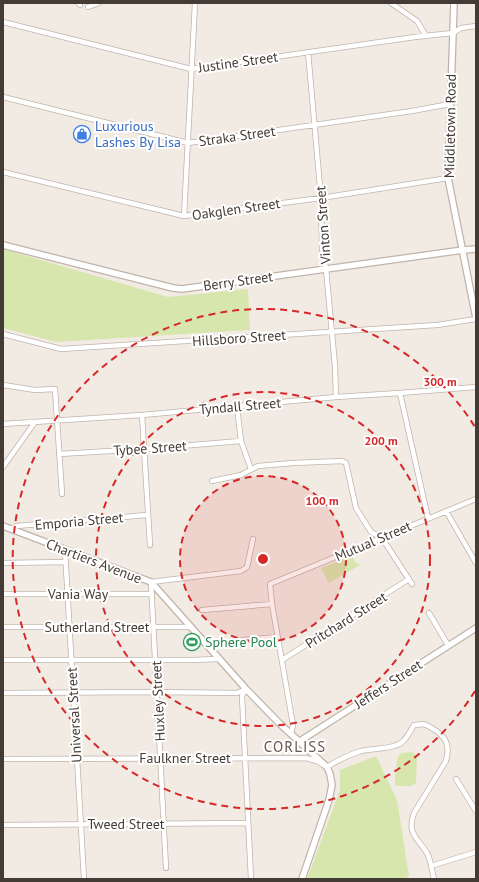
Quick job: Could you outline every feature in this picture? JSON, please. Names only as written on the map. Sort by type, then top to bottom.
[{"type":"street","points":[[88,7],[99,3]]},
{"type":"street","points":[[184,216],[195,3]]},
{"type":"street","points":[[391,3],[418,21],[426,36]]},
{"type":"street","name":"Middletown Road","points":[[454,3],[448,178],[476,319]]},
{"type":"street","name":"Justine Street","points":[[3,22],[192,69],[453,33],[461,28],[476,26]]},
{"type":"street","name":"Vinton Street","points":[[308,52],[321,198],[322,249],[326,270],[332,332],[336,397]]},
{"type":"street","name":"Straka Street","points":[[3,97],[188,143],[412,111],[450,104]]},
{"type":"street","name":"Oakglen Street","points":[[3,172],[184,216],[321,198],[448,178]]},
{"type":"street","name":"Berry Street","points":[[3,245],[182,289],[476,249]]},
{"type":"street","name":"Hillsboro Street","points":[[3,334],[61,349],[437,325],[476,319]]},
{"type":"street","points":[[3,385],[35,390],[55,389],[62,494]]},
{"type":"street","name":"Tyndall Street","points":[[3,424],[142,415],[336,397],[476,387]]},
{"type":"street","points":[[400,393],[428,518]]},
{"type":"street","points":[[237,407],[241,441],[251,468]]},
{"type":"street","points":[[142,415],[150,545]]},
{"type":"street","points":[[3,467],[35,422]]},
{"type":"street","name":"Tybee Street","points":[[60,454],[241,441]]},
{"type":"street","points":[[212,481],[241,475],[251,468],[258,466],[293,462],[342,460],[346,463],[356,508],[371,532],[382,538],[412,584]]},
{"type":"street","name":"Mutual Street","points":[[272,604],[270,584],[476,499]]},
{"type":"street","points":[[446,512],[476,563]]},
{"type":"street","name":"Emporia Street","points":[[11,529],[16,526],[147,515]]},
{"type":"street","name":"Chartiers Avenue","points":[[3,526],[151,582],[246,689],[291,734],[327,767]]},
{"type":"street","points":[[151,582],[241,571],[246,567],[253,539]]},
{"type":"street","name":"Universal Street","points":[[65,550],[84,879]]},
{"type":"street","points":[[3,563],[66,562]]},
{"type":"street","name":"Pritchard Street","points":[[282,660],[409,579]]},
{"type":"street","name":"Huxley Street","points":[[151,582],[166,868]]},
{"type":"street","name":"Vania Way","points":[[3,594],[152,594]]},
{"type":"street","points":[[202,610],[272,604],[293,725],[291,734]]},
{"type":"street","points":[[429,613],[448,645]]},
{"type":"street","name":"Sutherland Street","points":[[3,627],[191,627]]},
{"type":"street","name":"Jeffers Street","points":[[300,741],[476,628]]},
{"type":"street","points":[[243,640],[278,637]]},
{"type":"street","points":[[3,660],[219,659]]},
{"type":"street","points":[[3,694],[157,692],[237,693],[246,689]]},
{"type":"street","points":[[246,689],[242,696],[251,879]]},
{"type":"street","points":[[302,879],[329,800],[332,785],[327,767],[342,758],[362,751],[390,747],[400,743],[406,738],[414,725],[424,724],[443,736],[447,742],[448,752],[446,761],[414,813],[411,822],[413,834],[428,856],[434,879]]},
{"type":"street","name":"Faulkner Street","points":[[3,759],[306,758],[317,761],[327,767]]},
{"type":"street","points":[[456,779],[476,811]]},
{"type":"street","name":"Tweed Street","points":[[3,826],[248,823]]},
{"type":"street","points":[[431,866],[476,852]]},
{"type":"green space","points":[[3,249],[168,297],[248,289],[250,330],[56,342],[3,328]]},
{"type":"green space","points":[[352,556],[356,563],[360,565],[329,583],[321,568]]},
{"type":"green space","points":[[412,752],[417,756],[416,783],[411,786],[395,786],[398,756],[401,753]]},
{"type":"green space","points":[[376,756],[397,800],[409,876],[404,879],[307,879],[340,790],[340,770]]},
{"type":"place","name":"Luxurious Lashes By Lisa","points":[[82,134]]},
{"type":"place","name":"Sphere Pool","points":[[192,642]]},
{"type":"district","name":"CORLISS","points":[[295,747]]}]
